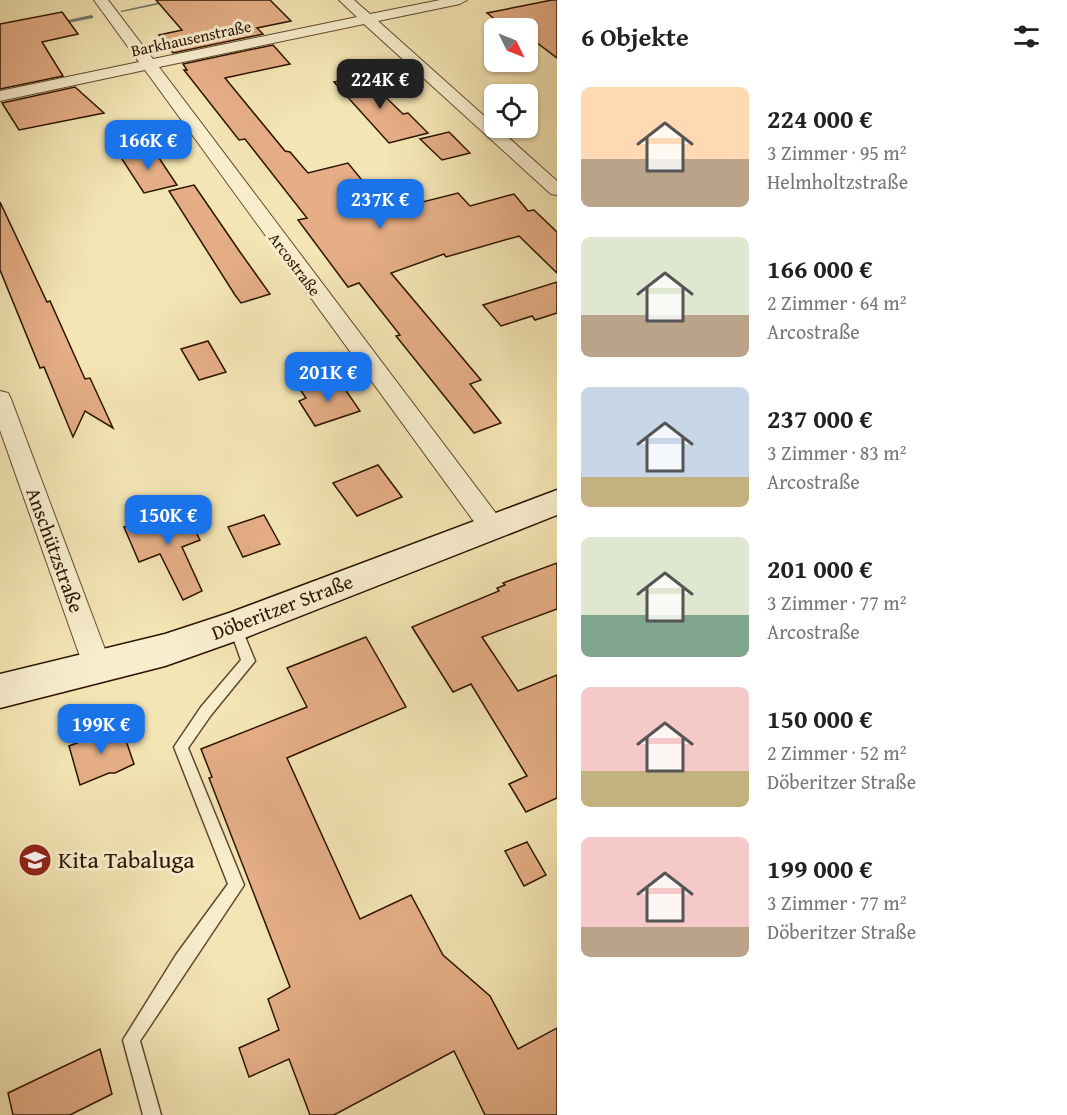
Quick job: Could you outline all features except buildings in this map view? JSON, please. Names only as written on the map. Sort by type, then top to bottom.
[{"type":"street","name":"Arcostraße","points":[[100,0],[492,526]]},
{"type":"street","points":[[346,0],[557,190]]},
{"type":"street","name":"Barkhausenstraße","points":[[0,96],[460,0]]},
{"type":"street","name":"Anschützstraße","points":[[0,399],[98,668]]},
{"type":"street","name":"Döberitzer Straße","points":[[0,691],[165,650],[235,626],[557,502]]},
{"type":"lane","points":[[152,1115],[131,1040],[182,961],[236,885],[182,747],[206,711],[248,661],[235,626]]},
{"type":"waterway","points":[[122,11],[178,0]]},
{"type":"waterway","points":[[58,23],[91,17]]},
{"type":"place","name":"Kita Tabaluga","points":[[35,860]]}]
